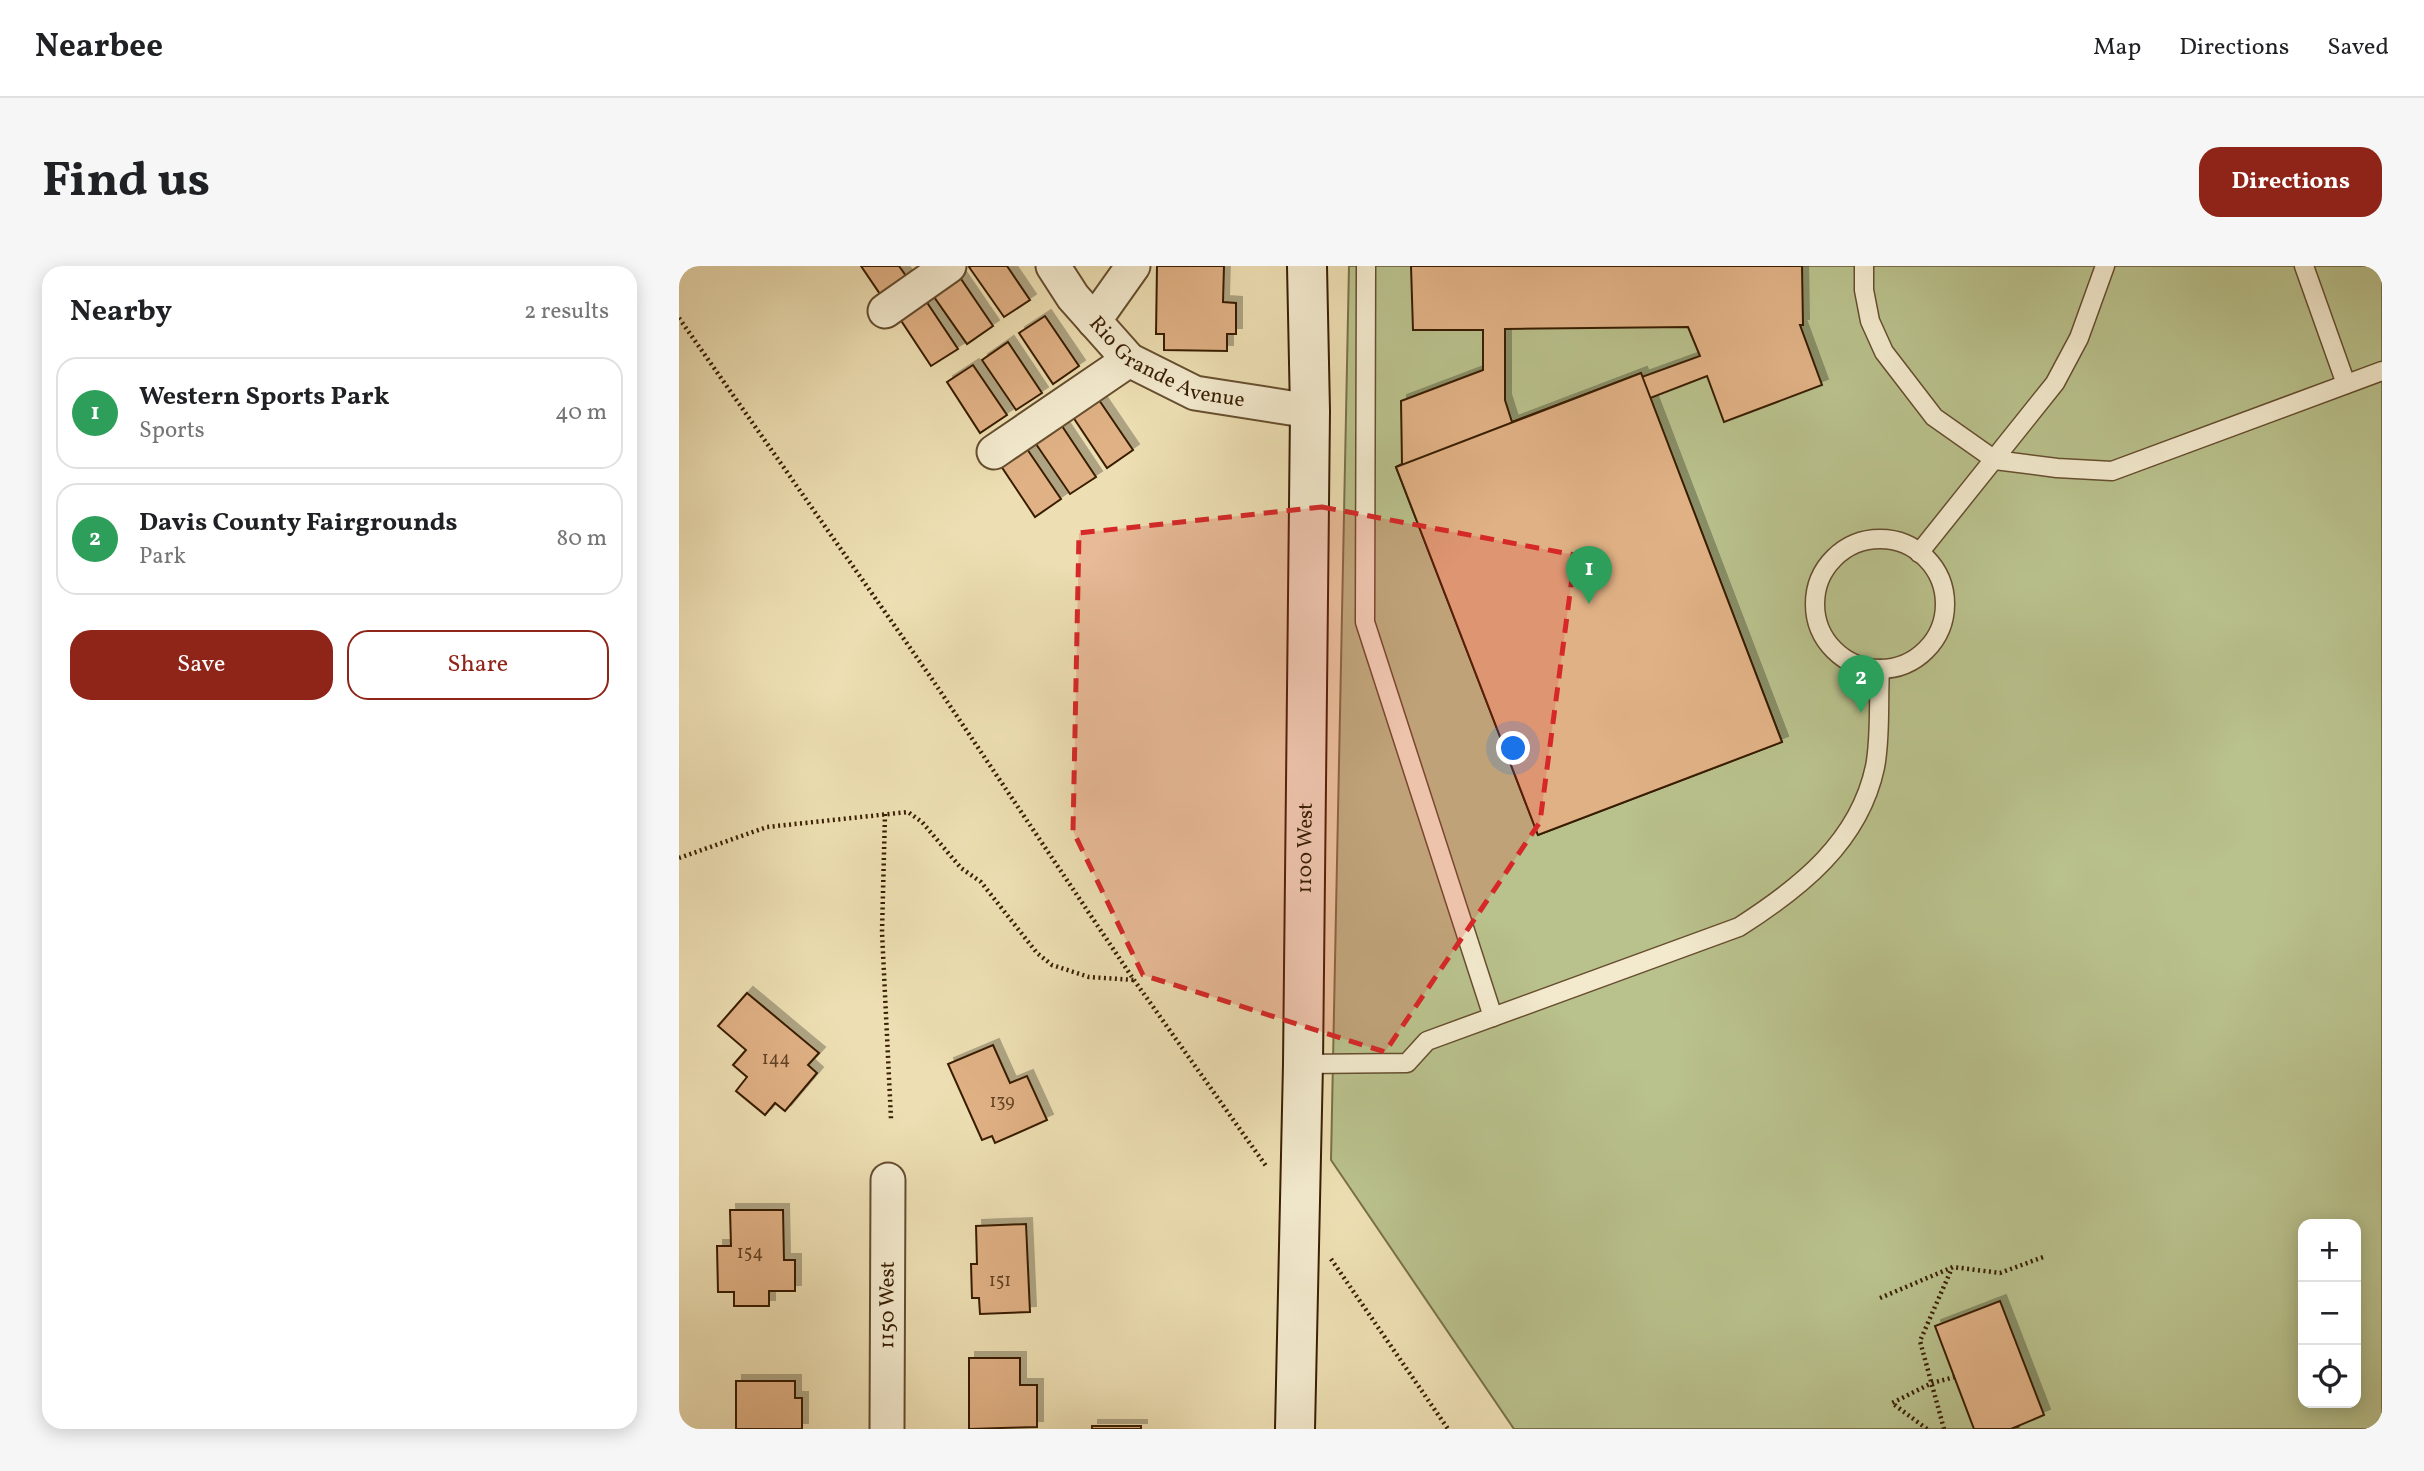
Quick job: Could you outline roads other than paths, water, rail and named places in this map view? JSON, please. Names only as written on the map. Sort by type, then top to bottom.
[{"type":"street","points":[[885,311],[949,266]]},
{"type":"street","name":"Rio Grande Avenue","points":[[1053,266],[1073,297],[1129,360],[1195,393],[1310,411]]},
{"type":"street","points":[[1094,321],[1133,266]]},
{"type":"street","name":"1100 West","points":[[1295,1429],[1303,1063],[1310,411],[1307,266]]},
{"type":"street","points":[[994,452],[1129,360]]},
{"type":"street","name":"1150 West","points":[[887,1429],[888,1180]]},
{"type":"lane","points":[[1366,266],[1365,622],[1493,1017]]},
{"type":"lane","points":[[1864,266],[1864,290],[1870,321],[1884,352],[1934,416],[1995,460],[2057,468],[2112,471],[2382,371]]},
{"type":"lane","points":[[1919,553],[2055,383],[2079,338],[2105,266]]},
{"type":"lane","points":[[2304,266],[2346,384]]},
{"type":"lane","points":[[1868,540],[1889,540],[1910,546],[1927,559],[1939,576],[1945,596],[1944,617],[1937,637],[1924,653],[1906,664],[1880,669],[1866,668],[1847,661],[1832,649],[1821,632],[1815,613],[1815,593],[1822,574],[1833,558],[1849,547],[1868,540]]},
{"type":"lane","points":[[1303,1063],[1408,1063],[1427,1041],[1739,927],[1813,873],[1846,836],[1864,801],[1875,765],[1880,669]]},
{"type":"place","name":"Western Sports Park","points":[[1589,604]]},
{"type":"place","name":"Davis County Fairgrounds","points":[[1861,713]]}]
